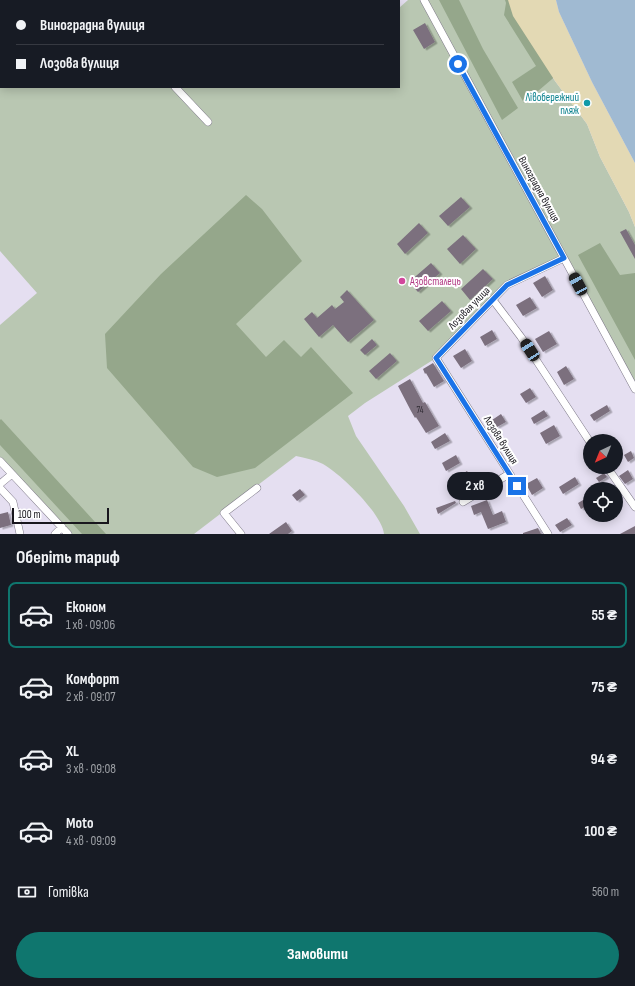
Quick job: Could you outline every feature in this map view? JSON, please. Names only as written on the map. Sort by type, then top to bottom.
[{"type":"street","name":"Виноградна вулиця","points":[[424,0],[635,389]]},
{"type":"street","points":[[176,88],[208,122]]},
{"type":"street","name":"Лозовая улица","points":[[436,358],[507,285],[564,258]]},
{"type":"street","points":[[493,300],[522,337],[585,434]]},
{"type":"street","name":"Лозова вулиця","points":[[436,358],[548,534]]},
{"type":"street","points":[[0,461],[68,534]]},
{"type":"street","points":[[0,484],[12,474]]},
{"type":"street","points":[[463,502],[509,474]]},
{"type":"street","points":[[612,474],[635,507]]},
{"type":"street","points":[[0,488],[13,502],[20,534]]},
{"type":"street","points":[[241,534],[224,513],[257,488]]},
{"type":"street","points":[[55,534],[62,527]]},
{"type":"green space","points":[[408,0],[508,0],[513,16],[555,81],[587,124],[600,157],[629,212],[635,227],[635,389],[564,258],[507,285],[436,358],[365,403],[348,416],[356,436],[404,506],[420,534],[384,534],[382,526],[369,506],[340,476],[323,464],[296,456],[194,534],[72,534],[0,457],[0,325],[37,293],[0,251],[0,88],[400,88],[400,7]]},
{"type":"green space","points":[[439,0],[459,0],[483,49],[518,108],[502,120]]},
{"type":"green space","points":[[505,0],[540,0],[565,68],[524,103],[512,82],[536,66],[504,15]]},
{"type":"green space","points":[[246,195],[262,209],[302,261],[236,324],[266,357],[284,340],[301,357],[311,347],[353,393],[255,468],[217,477],[193,467],[107,368],[105,334],[161,274]]},
{"type":"green space","points":[[600,243],[620,275],[635,273],[635,360],[578,255]]},
{"type":"green space","points":[[1,419],[106,534],[82,534],[0,445]]},
{"type":"sand","name":"Лівобережний пляж","points":[[508,0],[556,0],[559,12],[592,82],[635,163],[635,227],[629,212],[600,157],[587,124],[555,81],[513,16]]},
{"type":"water","points":[[556,0],[635,0],[635,163],[592,82],[559,12]]},
{"type":"building","points":[[425,23],[435,42],[424,49],[413,30]]},
{"type":"building","points":[[461,197],[470,207],[448,226],[439,216]]},
{"type":"building","points":[[419,223],[428,233],[405,254],[397,244]]},
{"type":"building","points":[[626,229],[635,245],[635,259],[620,232]]},
{"type":"building","points":[[463,235],[476,249],[460,264],[447,249]]},
{"type":"building","points":[[431,263],[440,273],[418,292],[409,282]]},
{"type":"building","points":[[483,269],[493,279],[470,300],[461,289]]},
{"type":"building","points":[[545,276],[553,290],[542,297],[533,283]]},
{"type":"building","points":[[347,290],[374,320],[348,342],[333,325],[319,337],[304,319],[312,312],[317,318],[332,305],[335,309],[344,302],[340,297]]},
{"type":"building","points":[[530,297],[537,308],[523,316],[516,305]]},
{"type":"building","points":[[442,301],[451,311],[428,331],[419,321]]},
{"type":"building","points":[[492,330],[497,339],[485,346],[480,337]]},
{"type":"building","points":[[549,331],[557,344],[543,352],[535,339]]},
{"type":"building","points":[[372,339],[377,345],[365,355],[360,350]]},
{"type":"building","points":[[465,349],[472,361],[461,368],[453,356]]},
{"type":"building","points":[[390,353],[397,361],[376,379],[369,371]]},
{"type":"building","points":[[433,363],[444,381],[434,387],[423,369]]},
{"type":"building","points":[[566,366],[574,379],[564,385],[557,372]]},
{"type":"building","points":[[410,379],[423,403],[425,402],[439,426],[426,433],[416,417],[415,418],[398,386]]},
{"type":"building","points":[[530,388],[536,397],[526,403],[520,394]]},
{"type":"building","points":[[607,405],[610,411],[594,421],[590,415]]},
{"type":"building","points":[[544,410],[548,416],[534,424],[531,418]]},
{"type":"building","points":[[501,414],[506,422],[497,427],[492,420]]},
{"type":"building","points":[[554,425],[560,436],[546,444],[540,433]]},
{"type":"building","points":[[445,433],[450,441],[435,449],[431,442]]},
{"type":"building","points":[[631,451],[634,458],[628,462],[624,455]]},
{"type":"building","points":[[456,455],[460,463],[446,471],[442,463]]},
{"type":"building","points":[[628,470],[633,479],[625,484],[619,476]]},
{"type":"building","points":[[467,471],[478,487],[462,497],[453,480]]},
{"type":"building","points":[[602,474],[605,474],[607,477],[599,482],[596,478]]},
{"type":"building","points":[[575,477],[579,484],[563,494],[559,487]]},
{"type":"building","points":[[537,478],[543,488],[532,495],[526,484]]},
{"type":"building","points":[[300,489],[305,495],[297,501],[292,495]]},
{"type":"building","points":[[487,500],[493,515],[502,511],[506,522],[488,529],[481,512],[474,515],[471,506]]},
{"type":"building","points":[[583,500],[583,508],[581,509],[578,503]]},
{"type":"building","points":[[455,501],[456,503],[438,514],[436,508]]},
{"type":"building","points":[[8,512],[11,525],[0,528],[0,514]]},
{"type":"building","points":[[567,518],[572,525],[560,532],[555,525]]},
{"type":"building","points":[[286,522],[292,531],[288,534],[269,534]]},
{"type":"building","points":[[635,526],[635,534],[620,534]]},
{"type":"building","points":[[538,528],[541,534],[523,534],[523,533]]},
{"type":"place","name":"Лівобережний пляж","points":[[587,103]]},
{"type":"place","name":"Азовсталець","points":[[402,281]]},
{"type":"route","points":[[458,64],[564,258],[507,285],[436,358],[517,486]]}]
